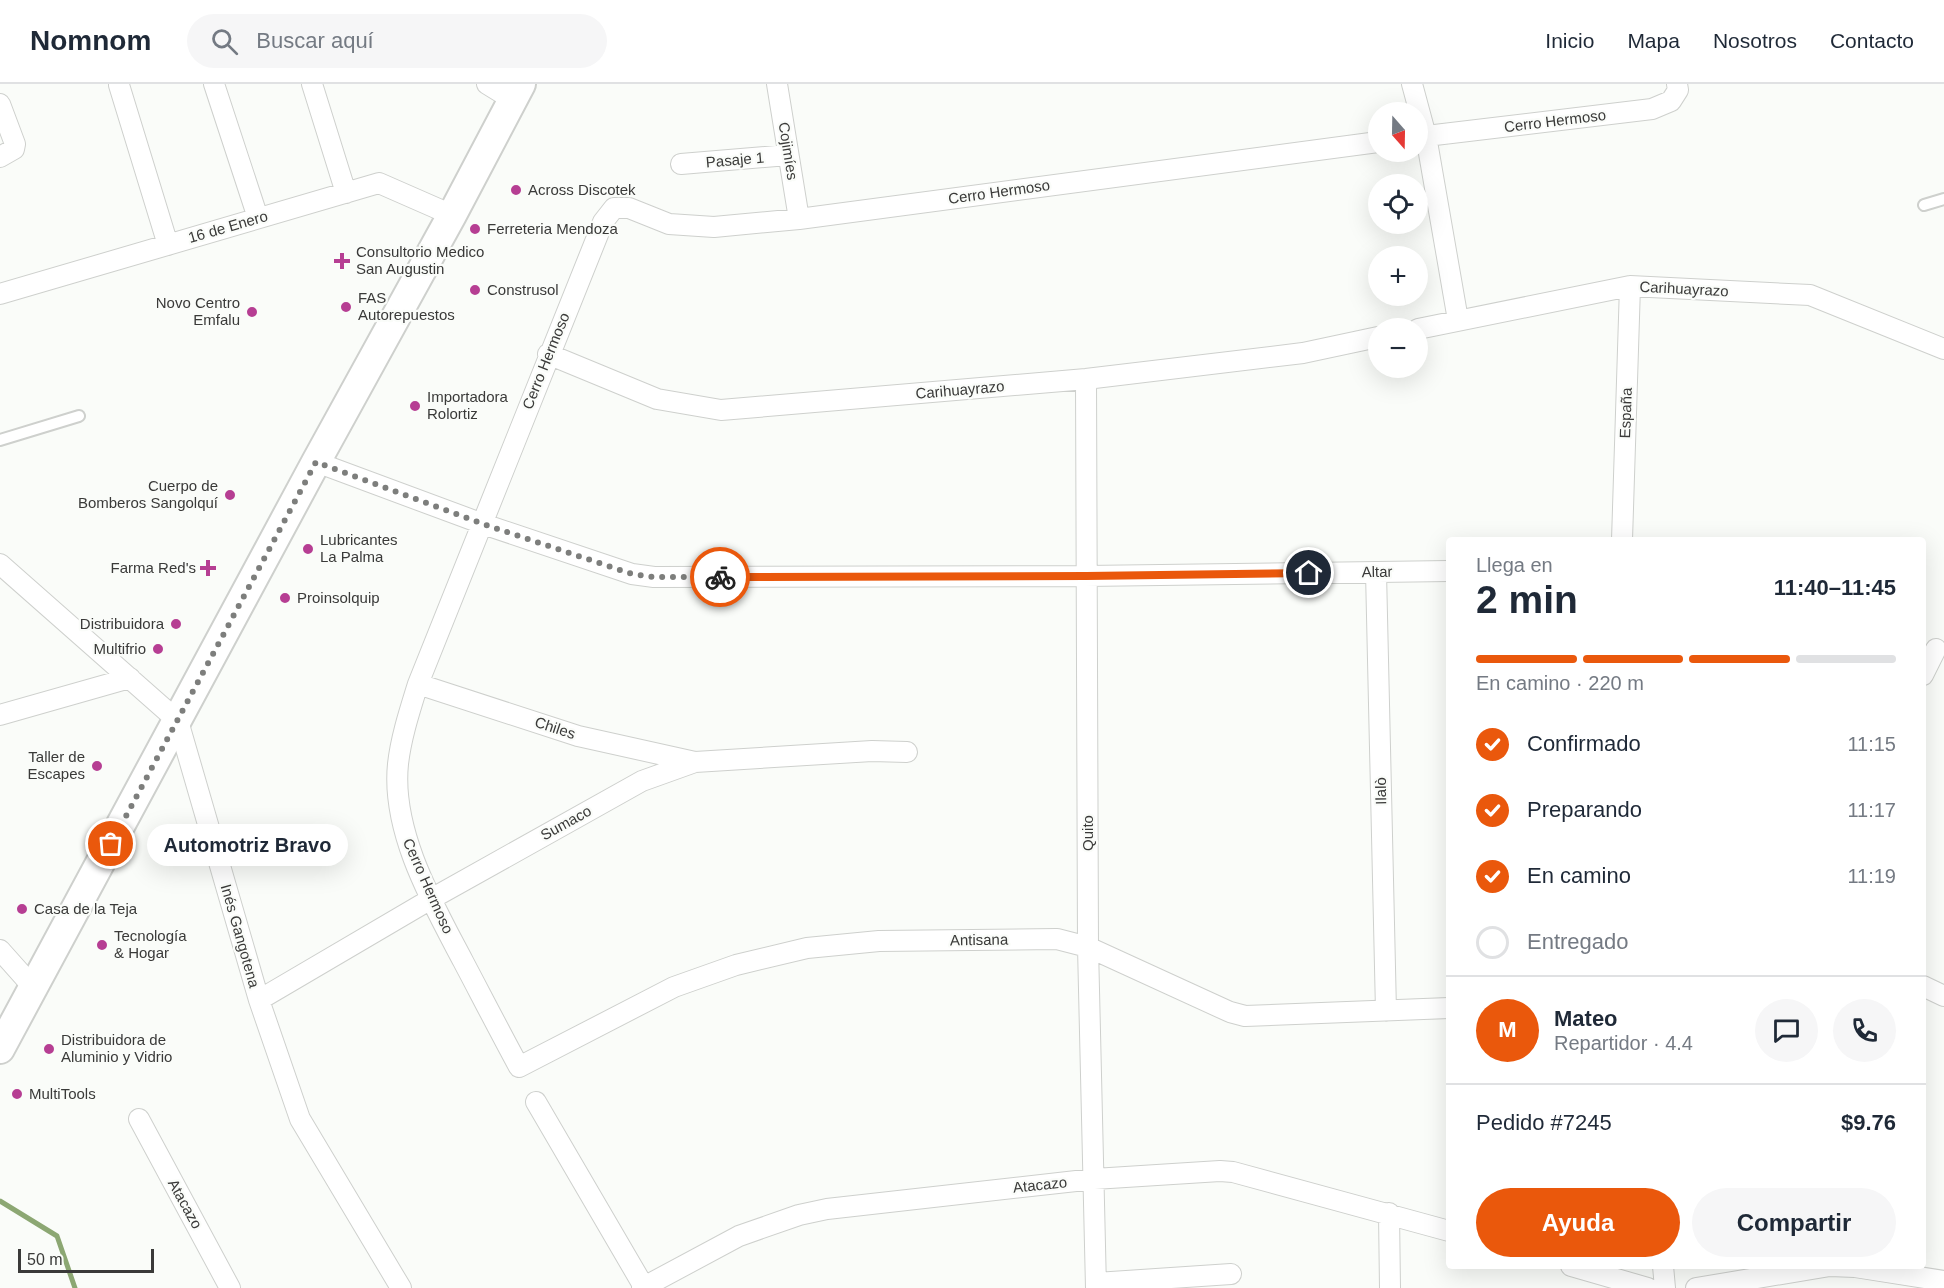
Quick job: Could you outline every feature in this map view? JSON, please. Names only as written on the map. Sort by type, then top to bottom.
[{"type":"main road","points":[[0,1049],[517,92]]},
{"type":"street","points":[[214,84],[258,218]]},
{"type":"street","points":[[312,84],[346,193]]},
{"type":"street","points":[[487,84],[517,92]]},
{"type":"street","name":"Cojimíes","points":[[777,84],[799,219]]},
{"type":"street","points":[[1412,84],[1415,102]]},
{"type":"street","name":"Cerro Hermoso","points":[[1428,135],[1652,109],[1671,101],[1678,90],[1677,84]]},
{"type":"street","points":[[119,85],[168,245]]},
{"type":"street","points":[[0,104],[15,144],[14,149],[0,157]]},
{"type":"street","name":"Cerro Hermoso","points":[[519,1067],[431,899],[404,830],[398,795],[398,765],[405,726],[418,684],[483,524],[548,354],[603,222],[614,208],[629,208],[669,224],[714,227],[799,219],[1368,143]]},
{"type":"street","name":"Pasaje 1","points":[[681,164],[788,156]]},
{"type":"street","points":[[1427,162],[1458,320]]},
{"type":"street","name":"16 de Enero","points":[[0,294],[379,183],[452,215]]},
{"type":"street","name":"Carihuayrazo","points":[[1428,327],[1630,286],[1810,295],[1944,349]]},
{"type":"street","name":"España","points":[[1622,537],[1630,286]]},
{"type":"street","name":"Carihuayrazo","points":[[548,354],[657,399],[721,410],[1086,379],[1303,353],[1368,339]]},
{"type":"street","name":"Quito","points":[[1086,379],[1088,947],[1096,1286]]},
{"type":"street","name":"Altar","points":[[316,462],[483,524],[632,574],[654,577],[1086,576],[1446,571]]},
{"type":"street","points":[[0,564],[178,721]]},
{"type":"street","name":"Ilalò","points":[[1376,572],[1386,1011]]},
{"type":"street","points":[[1926,668],[1934,649]]},
{"type":"street","points":[[0,715],[130,678]]},
{"type":"street","name":"Chiles","points":[[418,684],[578,736],[695,762]]},
{"type":"street","name":"Inés Gangotena","points":[[178,721],[259,1000],[300,1119],[401,1288]]},
{"type":"street","name":"Sumaco","points":[[259,1000],[431,899],[642,781],[695,762],[872,751],[907,752]]},
{"type":"street","name":"Antisana","points":[[519,1067],[675,987],[736,964],[807,948],[879,941],[1057,939],[1088,947],[1230,1012],[1245,1016],[1446,1008]]},
{"type":"street","points":[[0,950],[33,987]]},
{"type":"street","points":[[1926,987],[1944,996]]},
{"type":"street","points":[[536,1102],[643,1288]]},
{"type":"street","name":"Atacazo","points":[[139,1119],[231,1288]]},
{"type":"street","name":"Atacazo","points":[[643,1288],[739,1236],[800,1215],[827,1209],[1094,1179],[1226,1172],[1446,1230]]},
{"type":"street","points":[[1389,1214],[1390,1288]]},
{"type":"street","points":[[1582,1269],[1648,1288]]},
{"type":"street","points":[[1663,1269],[1665,1288]]},
{"type":"street","points":[[1696,1288],[1812,1269]]},
{"type":"street","points":[[1868,1269],[1944,1281]]},
{"type":"street","points":[[1096,1286],[1231,1274]]},
{"type":"lane","points":[[1924,205],[1944,199]]},
{"type":"lane","points":[[0,440],[79,416]]},
{"type":"waterway","points":[[0,1201],[57,1236],[75,1288]]},
{"type":"way so far","points":[[111,844],[316,462],[483,524],[632,574],[654,577],[720,577]]},
{"type":"place","name":"Across Discotek","points":[[516,190]]},
{"type":"place","name":"Ferreteria Mendoza","points":[[475,229]]},
{"type":"place","name":"Consultorio Medico San Augustin","points":[[342,261]]},
{"type":"place","name":"Construsol","points":[[475,290]]},
{"type":"place","name":"FAS Autorepuestos","points":[[346,307]]},
{"type":"place","name":"Novo Centro Emfalu","points":[[252,312]]},
{"type":"place","name":"Importadora Rolortiz","points":[[415,406]]},
{"type":"place","name":"Cuerpo de Bomberos Sangolquí","points":[[230,495]]},
{"type":"place","name":"Lubricantes La Palma","points":[[308,549]]},
{"type":"place","name":"Farma Red's","points":[[208,568]]},
{"type":"place","name":"Proinsolquip","points":[[285,598]]},
{"type":"place","name":"Distribuidora","points":[[176,624]]},
{"type":"place","name":"Multifrio","points":[[158,649]]},
{"type":"place","name":"Taller de Escapes","points":[[97,766]]},
{"type":"place","name":"Automotriz Bravo","points":[[111,844]]},
{"type":"place","name":"Casa de la Teja","points":[[22,909]]},
{"type":"place","name":"Tecnología & Hogar","points":[[102,945]]},
{"type":"place","name":"Distribuidora de Aluminio y Vidrio","points":[[49,1049]]},
{"type":"place","name":"MultiTools","points":[[17,1094]]},
{"type":"route","points":[[720,577],[1309,573]]}]
